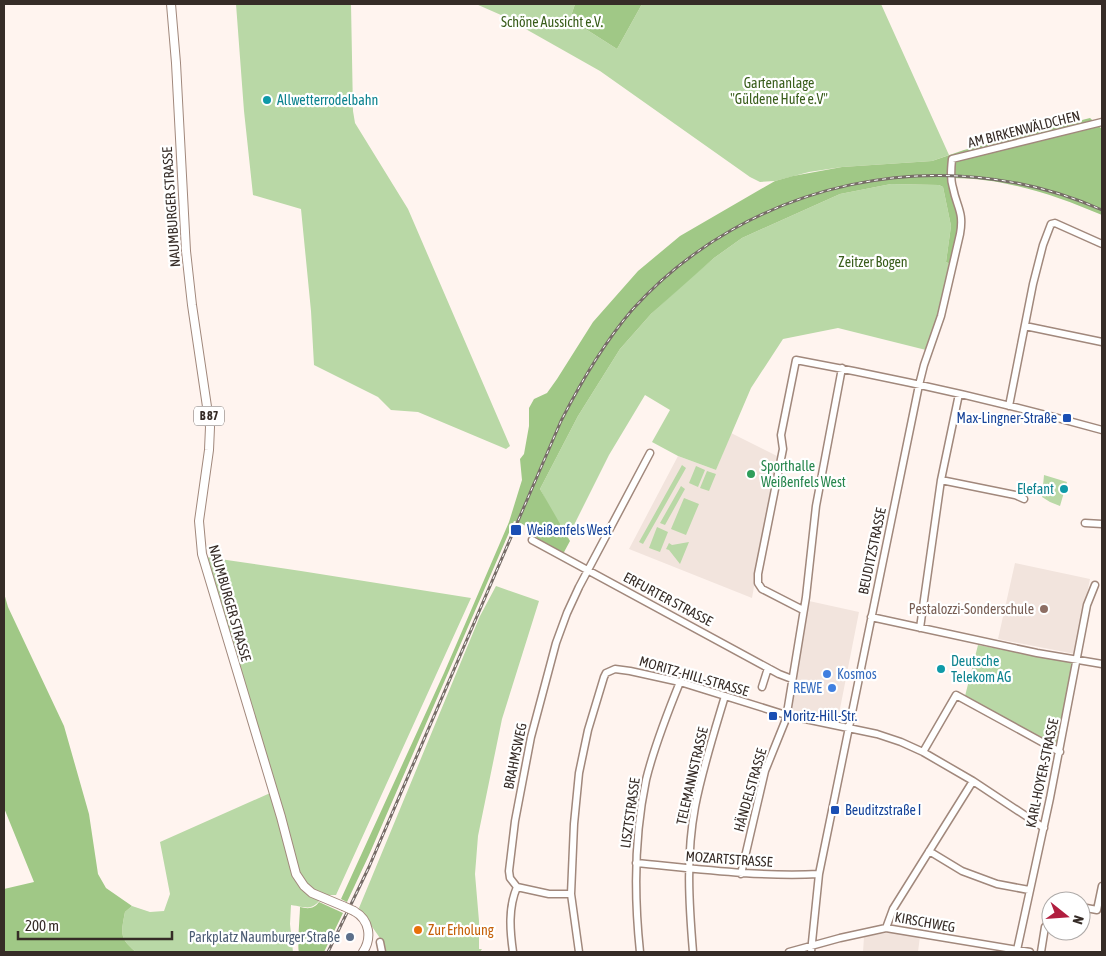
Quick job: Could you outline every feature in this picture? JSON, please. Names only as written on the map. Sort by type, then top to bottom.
[{"type":"main road","name":"NAUMBURGER STRASSE","points":[[171,4],[186,251],[210,427],[209,450],[199,513],[200,546],[281,817],[296,874],[300,882],[312,893],[362,916],[368,928],[368,942],[363,952]]},
{"type":"street","name":"AM BIRKENWÄLDCHEN","points":[[952,160],[1102,122]]},
{"type":"street","name":"BEUDITZSTRASSE","points":[[811,950],[820,874],[919,385],[941,316],[962,222],[961,210],[952,186],[952,160]]},
{"type":"street","points":[[1009,406],[1043,245],[1051,224],[1055,223],[1102,244]]},
{"type":"street","points":[[1025,326],[1102,342]]},
{"type":"street","points":[[803,610],[762,589],[758,583],[758,574],[783,449],[781,435],[796,360],[842,368],[959,394],[1102,430]]},
{"type":"street","name":"HÄNDELSTRASSE","points":[[741,874],[765,771],[785,723],[803,610],[816,506],[842,368]]},
{"type":"street","points":[[920,628],[942,480],[959,394]]},
{"type":"street","name":"BRAHMSWEG","points":[[517,888],[509,875],[510,851],[531,737],[556,643],[567,613],[650,453]]},
{"type":"street","points":[[942,480],[1015,494],[1024,499]]},
{"type":"street","points":[[1085,523],[1102,524]]},
{"type":"street","name":"ERFURTER STRASSE","points":[[532,540],[768,668],[792,679]]},
{"type":"street","name":"KARL-HOYER-STRASSE","points":[[1016,950],[1060,752],[1087,605],[1095,585]]},
{"type":"street","points":[[871,617],[1038,653],[1102,664]]},
{"type":"street","points":[[762,686],[768,668]]},
{"type":"street","name":"MORITZ-HILL-STRASSE","points":[[579,952],[572,894],[574,824],[579,773],[588,730],[604,677],[610,671],[620,669],[680,682],[786,715],[878,734],[901,742],[924,752],[973,781],[1044,828]]},
{"type":"street","name":"LISZTSTRASSE","points":[[640,952],[636,900],[639,820],[647,779],[659,738],[680,682]]},
{"type":"street","points":[[924,752],[956,695],[1060,752]]},
{"type":"street","name":"TELEMANNSTRASSE","points":[[693,952],[689,912],[691,834],[697,796],[725,696]]},
{"type":"street","points":[[886,928],[893,910],[973,781]]},
{"type":"street","points":[[929,851],[962,871],[996,884],[1029,890]]},
{"type":"street","name":"MOZARTSTRASSE","points":[[636,863],[741,874],[820,874]]},
{"type":"street","points":[[1091,909],[1097,910],[1102,886]]},
{"type":"street","points":[[513,952],[511,908],[517,888],[549,894],[572,894]]},
{"type":"street","name":"KIRSCHWEG","points":[[789,952],[811,950],[840,938],[886,928],[1030,952]]},
{"type":"street","points":[[380,942],[382,952]]},
{"type":"shaded area","points":[[731,433],[777,456],[752,598],[629,549],[678,456],[716,470]]},
{"type":"shaded area","name":"Pestalozzi-Sonderschule","points":[[1015,563],[1090,579],[1075,654],[998,639]]},
{"type":"shaded area","points":[[809,601],[859,612],[837,724],[795,715],[790,712]]},
{"type":"shaded area","points":[[891,932],[920,936],[918,952],[863,952],[864,937]]},
{"type":"green space","points":[[236,4],[351,4],[353,111],[355,123],[408,209],[510,446],[506,449],[418,412],[391,410],[378,397],[314,365],[301,209],[253,195],[244,111]]},
{"type":"green space","name":"Gartenanlage \"Güldene Hufe e.V\"","points":[[476,4],[575,4],[570,19],[617,49],[642,4],[881,4],[949,155],[932,161],[842,167],[809,172],[775,181],[760,182],[750,177],[600,71],[501,15]]},
{"type":"green space","points":[[575,4],[642,4],[617,49],[570,19]]},
{"type":"green space","points":[[1090,118],[1102,129],[1102,215],[1065,200],[1026,188],[987,180],[947,178],[959,221],[950,264],[946,262],[951,226],[943,187],[939,185],[891,184],[840,194],[742,238],[714,258],[651,314],[620,349],[578,416],[540,489],[570,541],[563,554],[539,542],[530,528],[514,521],[369,855],[347,902],[341,899],[444,673],[509,522],[522,480],[520,459],[524,454],[529,426],[529,408],[534,399],[547,393],[593,322],[638,271],[680,236],[775,181],[842,167],[932,161],[964,150]]},
{"type":"green space","name":"Zeitzer Bogen","points":[[891,184],[939,185],[943,187],[951,226],[946,262],[950,264],[936,327],[926,350],[838,328],[783,339],[751,388],[716,470],[678,456],[652,442],[670,410],[645,395],[609,455],[568,537],[540,489],[578,416],[620,349],[651,314],[714,258],[742,238],[840,194]]},
{"type":"green space","points":[[682,465],[686,468],[643,544],[639,542]]},
{"type":"green space","points":[[696,466],[705,470],[698,487],[689,483]]},
{"type":"green space","points":[[707,471],[716,474],[709,491],[700,488]]},
{"type":"green space","points":[[1044,475],[1067,482],[1060,506],[1042,497]]},
{"type":"green space","points":[[681,486],[685,489],[665,525],[660,523]]},
{"type":"green space","points":[[684,498],[699,504],[686,535],[671,529]]},
{"type":"green space","points":[[657,527],[668,532],[660,552],[649,548]]},
{"type":"green space","points":[[689,542],[680,564],[669,550],[666,549],[669,543],[672,545]]},
{"type":"green space","points":[[206,557],[471,598],[336,895],[324,895],[316,904],[310,907],[291,905],[290,924],[293,952],[136,952],[127,943],[123,935],[125,912],[132,906],[150,912],[164,911],[170,894],[160,842],[277,790]]},
{"type":"green space","points":[[496,586],[539,601],[502,719],[478,836],[475,874],[479,949],[482,949],[480,952],[384,952],[382,941],[359,908],[480,616]]},
{"type":"green space","points":[[4,593],[8,607],[64,726],[89,814],[98,874],[106,888],[132,906],[125,912],[122,930],[124,939],[136,952],[4,952],[4,889],[34,882],[4,808]]},
{"type":"green space","points":[[978,645],[1073,663],[1056,750],[965,696]]},
{"type":"green space","points":[[319,902],[343,913],[324,952],[299,952],[300,907],[311,908]]},
{"type":"railway","points":[[328,952],[369,867],[561,421],[593,364],[611,336],[632,310],[679,265],[732,230],[790,203],[851,185],[914,176],[978,177],[1041,189],[1102,210]]},
{"type":"place","name":"Allwetterrodelbahn","points":[[267,100]]},
{"type":"place","name":"Max-Lingner-Straße","points":[[1067,418]]},
{"type":"place","name":"Sporthalle Weißenfels West","points":[[751,474]]},
{"type":"place","name":"Elefant","points":[[1064,489]]},
{"type":"place","name":"Weißenfels West","points":[[516,530]]},
{"type":"place","name":"Pestalozzi-Sonderschule","points":[[1044,609]]},
{"type":"place","name":"Deutsche Telekom AG","points":[[941,669]]},
{"type":"place","name":"Kosmos","points":[[827,674]]},
{"type":"place","name":"REWE","points":[[832,688]]},
{"type":"place","name":"Moritz-Hill-Str.","points":[[773,716]]},
{"type":"place","name":"Beuditzstraße I","points":[[835,810]]},
{"type":"place","name":"Zur Erholung","points":[[418,930]]},
{"type":"place","name":"Parkplatz Naumburger Straße","points":[[350,937]]},
{"type":"park label","name":"Schöne Aussicht e.V.","points":[[552,22]]}]
